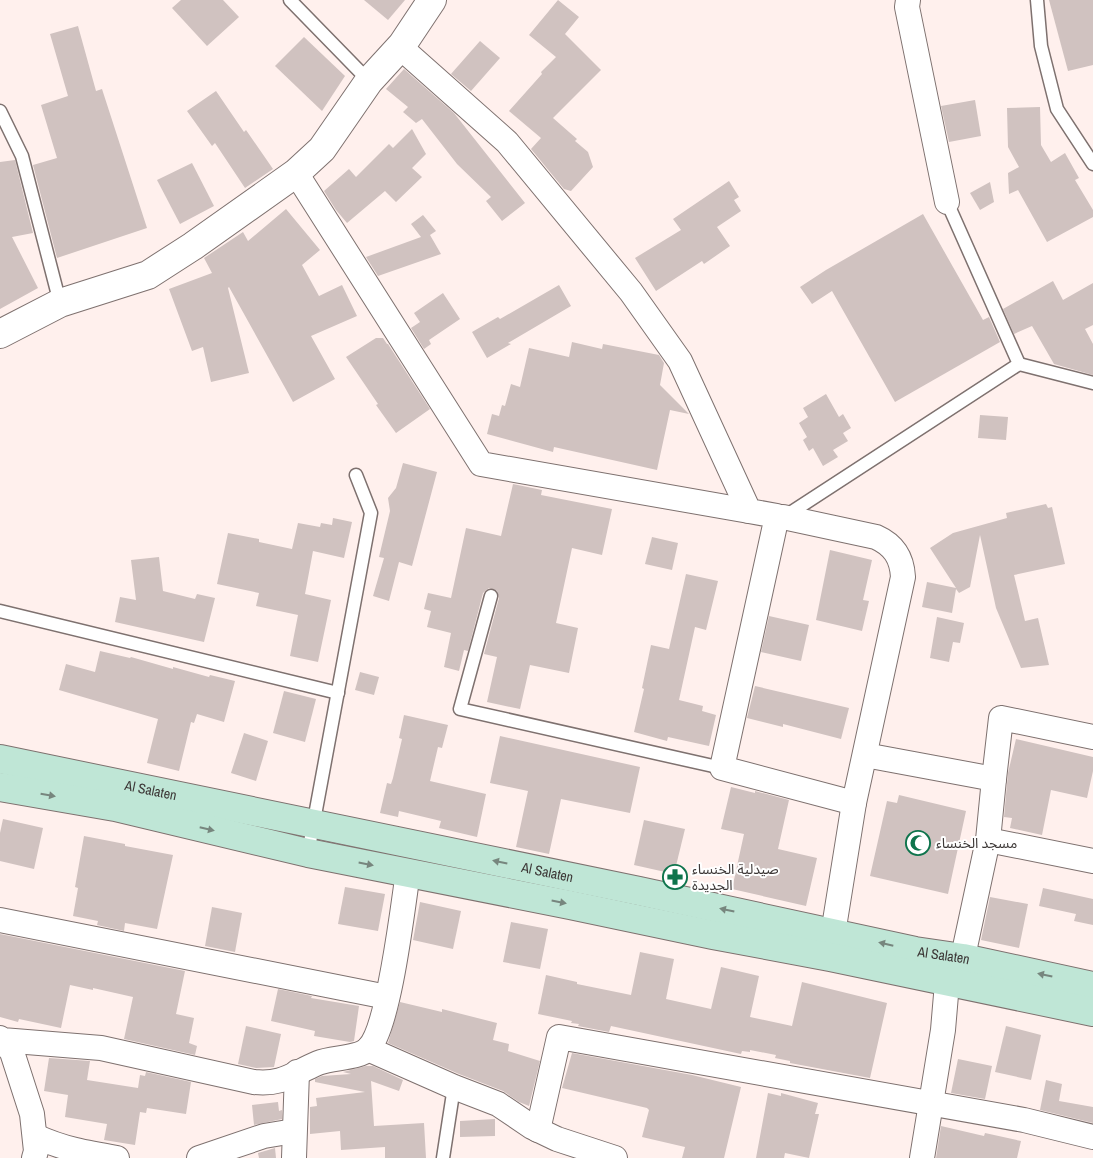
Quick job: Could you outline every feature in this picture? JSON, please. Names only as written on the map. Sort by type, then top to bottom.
[{"type":"main road","name":"Al Salaten","points":[[0,759],[314,824],[832,945],[952,983],[1093,1012]]},
{"type":"main road","name":"Al Salaten","points":[[0,787],[115,807],[308,853],[713,935],[915,950],[1093,986]]},
{"type":"street","points":[[0,334],[60,303],[148,275],[193,246],[296,173],[322,148],[369,81],[400,47],[432,0]]},
{"type":"street","points":[[908,0],[907,7],[947,202]]},
{"type":"street","points":[[400,47],[507,142],[630,292],[680,361],[748,511]]},
{"type":"street","points":[[296,173],[481,464],[780,516],[876,537],[890,546],[900,559],[903,578],[854,803],[832,945]]},
{"type":"street","points":[[780,516],[722,768],[854,803]]},
{"type":"street","points":[[922,1158],[952,983],[962,958],[988,840],[1001,718],[1093,737]]},
{"type":"street","points":[[865,755],[994,779]]},
{"type":"street","points":[[988,840],[1093,861]]},
{"type":"street","points":[[1,1039],[101,1048],[269,1084],[284,1081],[297,1072],[325,1060],[359,1054],[368,1049],[374,1041],[381,1024],[408,872]]},
{"type":"street","points":[[0,920],[387,997]]},
{"type":"street","points":[[538,1130],[559,1037],[1024,1120],[1093,1137]]},
{"type":"street","points":[[1,1039],[12,1052],[32,1114],[34,1147],[53,1145],[69,1150],[117,1158]]},
{"type":"street","points":[[368,1049],[498,1104],[538,1130],[557,1139],[615,1158]]},
{"type":"street","points":[[294,1158],[297,1072]]},
{"type":"street","points":[[199,1158],[264,1136],[294,1131]]},
{"type":"lane","points":[[290,0],[369,81]]},
{"type":"lane","points":[[1037,0],[1041,46],[1056,109],[1093,164]]},
{"type":"lane","points":[[0,112],[22,156],[60,303]]},
{"type":"lane","points":[[947,202],[1019,364]]},
{"type":"lane","points":[[780,516],[1019,364],[1093,383]]},
{"type":"lane","points":[[308,853],[371,513],[356,475]]},
{"type":"lane","points":[[491,596],[460,709],[722,768]]},
{"type":"lane","points":[[0,611],[338,693]]},
{"type":"lane","points":[[443,1158],[454,1087]]},
{"type":"building","points":[[181,0],[223,0],[239,17],[207,46],[172,8]]},
{"type":"building","points":[[364,0],[405,0],[388,20]]},
{"type":"building","points":[[558,0],[579,17],[565,34],[601,70],[553,118],[577,139],[575,141],[588,152],[593,167],[571,191],[564,189],[531,149],[541,138],[509,111],[556,57],[529,35]]},
{"type":"building","points":[[1049,0],[1093,0],[1093,65],[1068,71]]},
{"type":"building","points":[[78,26],[96,91],[102,89],[147,228],[57,258],[33,165],[57,158],[41,105],[68,96],[50,34]]},
{"type":"building","points":[[304,37],[345,76],[322,111],[275,66]]},
{"type":"building","points":[[480,41],[500,58],[471,91],[451,74]]},
{"type":"building","points":[[404,69],[454,113],[525,203],[502,221],[486,201],[491,197],[457,164],[422,119],[416,123],[403,112],[408,107],[386,89]]},
{"type":"building","points":[[216,91],[244,132],[246,130],[273,169],[245,188],[215,143],[212,146],[187,111]]},
{"type":"building","points":[[975,100],[981,136],[949,142],[941,106]]},
{"type":"building","points":[[1040,107],[1041,145],[1051,162],[1065,153],[1079,178],[1075,180],[1093,210],[1093,217],[1047,242],[1018,190],[1009,194],[1008,173],[1019,167],[1008,147],[1007,108]]},
{"type":"building","points":[[412,129],[426,154],[412,168],[422,177],[396,202],[385,191],[347,223],[324,191],[349,169],[356,177],[389,144],[393,148]]},
{"type":"building","points":[[15,160],[33,233],[12,237],[38,288],[0,309],[0,162]]},
{"type":"building","points":[[192,163],[214,206],[180,224],[157,180]]},
{"type":"building","points":[[729,181],[739,197],[734,200],[741,211],[717,227],[730,246],[704,264],[702,261],[656,291],[635,258],[681,230],[673,219]]},
{"type":"building","points":[[990,182],[994,202],[980,210],[970,193]]},
{"type":"building","points":[[286,209],[320,250],[302,265],[319,296],[342,285],[357,316],[311,336],[335,379],[293,402],[229,287],[249,373],[211,382],[203,347],[192,351],[169,289],[212,273],[204,258],[243,232],[248,241]]},
{"type":"building","points":[[923,214],[983,320],[989,317],[1000,342],[895,402],[832,291],[812,304],[800,287]]},
{"type":"building","points":[[423,215],[436,231],[430,235],[441,254],[378,276],[366,257],[421,237],[411,224]]},
{"type":"building","points":[[1053,281],[1063,300],[1093,283],[1093,325],[1085,329],[1093,344],[1093,375],[1054,364],[1032,326],[1014,334],[1003,309]]},
{"type":"building","points":[[559,285],[571,306],[508,343],[511,344],[487,358],[472,332],[498,317],[500,319]]},
{"type":"building","points":[[443,293],[460,319],[429,340],[431,344],[424,349],[411,328],[420,322],[414,313]]},
{"type":"building","points":[[376,338],[383,338],[388,344],[430,409],[396,433],[346,357]]},
{"type":"building","points":[[572,342],[602,349],[603,344],[659,355],[664,363],[660,385],[689,414],[670,410],[657,470],[554,447],[553,452],[487,434],[492,414],[499,416],[502,405],[505,406],[511,384],[520,387],[529,348],[569,357]]},
{"type":"building","points":[[826,394],[839,417],[843,414],[851,428],[843,433],[848,441],[833,450],[838,457],[823,466],[813,448],[809,451],[803,440],[807,437],[799,423],[808,417],[803,408]]},
{"type":"building","points":[[980,415],[1008,417],[1006,440],[978,438]]},
{"type":"building","points":[[403,463],[437,472],[412,566],[399,562],[389,601],[373,596],[384,558],[379,557],[390,511],[388,498],[396,488]]},
{"type":"building","points":[[513,484],[542,490],[541,495],[612,509],[602,555],[572,548],[556,623],[578,628],[569,673],[530,665],[520,709],[487,702],[497,657],[484,654],[499,598],[497,591],[489,588],[483,593],[468,651],[464,650],[459,671],[444,667],[451,633],[427,627],[431,611],[424,609],[428,593],[451,598],[466,528],[501,536]]},
{"type":"building","points":[[1046,504],[1048,508],[1052,507],[1065,564],[1014,575],[1025,621],[1038,618],[1049,665],[1021,668],[996,608],[980,535],[970,587],[959,593],[956,589],[952,613],[922,607],[927,582],[956,588],[930,548],[953,533],[1007,518],[1006,513]]},
{"type":"building","points":[[333,518],[352,522],[344,558],[313,551],[305,594],[331,600],[318,662],[290,656],[298,615],[256,606],[259,593],[217,584],[228,533],[259,539],[259,542],[292,549],[298,523],[320,527],[321,523],[332,525]]},
{"type":"building","points":[[652,537],[678,543],[672,570],[645,564]]},
{"type":"building","points":[[830,550],[872,560],[863,600],[869,601],[862,631],[816,620]]},
{"type":"building","points":[[159,557],[163,591],[195,599],[197,594],[215,598],[204,642],[115,622],[120,597],[136,600],[131,560]]},
{"type":"building","points":[[686,574],[718,581],[706,630],[695,627],[679,700],[703,706],[702,711],[716,715],[709,746],[668,737],[667,741],[634,732],[644,689],[642,688],[651,645],[669,649]]},
{"type":"building","points":[[769,616],[809,625],[801,661],[761,652]]},
{"type":"building","points":[[937,617],[964,623],[960,643],[953,642],[949,662],[930,658]]},
{"type":"building","points":[[100,651],[209,677],[210,675],[235,681],[224,722],[197,714],[194,723],[191,722],[179,771],[147,763],[158,719],[59,690],[66,664],[95,672]]},
{"type":"building","points":[[360,672],[379,677],[374,695],[355,690]]},
{"type":"building","points":[[755,686],[849,708],[841,739],[783,724],[783,727],[747,718]]},
{"type":"building","points":[[284,691],[316,699],[305,742],[273,733]]},
{"type":"building","points":[[404,715],[448,725],[442,748],[438,747],[430,781],[486,794],[477,837],[439,828],[441,821],[399,811],[398,817],[380,813],[387,783],[391,784],[393,778],[402,739],[399,738]]},
{"type":"building","points":[[244,733],[268,741],[256,781],[231,773]]},
{"type":"building","points":[[500,736],[640,767],[630,813],[561,799],[549,854],[516,847],[528,791],[490,783]]},
{"type":"building","points":[[1016,739],[1093,757],[1093,771],[1087,798],[1051,790],[1042,835],[1010,828],[1012,818],[1004,817],[1008,773]]},
{"type":"building","points":[[731,787],[789,800],[778,849],[817,858],[806,906],[732,889],[744,834],[721,829]]},
{"type":"building","name":"مسجد الخنساء","points":[[899,795],[966,811],[948,894],[870,876],[887,801],[897,803]]},
{"type":"building","points":[[3,819],[43,828],[34,869],[0,861],[0,833]]},
{"type":"building","points":[[644,820],[685,829],[674,874],[634,865]]},
{"type":"building","points":[[84,836],[173,855],[157,929],[125,923],[124,931],[97,925],[98,921],[73,916],[78,888],[75,887]]},
{"type":"building","points":[[345,887],[385,894],[378,931],[338,924]]},
{"type":"building","points":[[1043,888],[1093,899],[1093,925],[1074,921],[1076,914],[1039,906]]},
{"type":"building","points":[[990,897],[1028,904],[1019,948],[981,940]]},
{"type":"building","points":[[420,902],[461,911],[453,949],[413,940]]},
{"type":"building","points":[[212,907],[242,913],[235,952],[205,946]]},
{"type":"building","points":[[511,922],[548,929],[540,969],[503,962]]},
{"type":"building","points":[[0,934],[185,971],[176,1014],[194,1018],[189,1043],[197,1046],[195,1055],[124,1039],[133,997],[93,988],[93,990],[70,985],[61,1028],[19,1019],[18,1022],[0,1017]]},
{"type":"building","points":[[640,952],[674,959],[666,999],[711,1009],[721,967],[759,976],[750,1017],[792,1026],[802,982],[887,1003],[870,1078],[790,1063],[790,1061],[775,1058],[776,1055],[750,1050],[750,1052],[742,1051],[741,1054],[611,1026],[609,1032],[578,1026],[579,1024],[571,1023],[572,1021],[538,1014],[546,975],[577,982],[577,984],[631,995]]},
{"type":"building","points":[[278,989],[312,996],[311,998],[359,1006],[354,1041],[314,1036],[315,1031],[271,1021]]},
{"type":"building","points":[[400,1002],[442,1012],[442,1009],[497,1023],[493,1040],[509,1044],[508,1051],[540,1061],[529,1106],[519,1102],[503,1091],[388,1043]]},
{"type":"building","points":[[246,1026],[281,1034],[274,1067],[256,1068],[238,1064]]},
{"type":"building","points":[[1006,1026],[1041,1035],[1031,1080],[995,1072]]},
{"type":"building","points":[[572,1053],[692,1075],[741,1087],[724,1158],[682,1158],[685,1147],[642,1137],[649,1110],[647,1108],[562,1088]]},
{"type":"building","points":[[49,1058],[90,1061],[87,1080],[138,1088],[140,1075],[145,1076],[146,1072],[191,1082],[186,1114],[147,1108],[146,1113],[140,1112],[135,1145],[104,1140],[107,1124],[65,1117],[68,1095],[44,1091]]},
{"type":"building","points":[[958,1059],[992,1066],[985,1099],[951,1093]]},
{"type":"building","points":[[373,1066],[403,1080],[399,1091],[371,1081],[374,1126],[424,1123],[426,1158],[385,1158],[385,1147],[341,1150],[340,1131],[310,1134],[310,1107],[317,1106],[316,1098],[365,1092],[315,1082],[315,1079],[322,1076],[351,1074],[343,1072]]},
{"type":"building","points":[[1046,1080],[1062,1084],[1059,1101],[1093,1107],[1093,1123],[1040,1110]]},
{"type":"building","points":[[768,1093],[781,1096],[781,1093],[818,1103],[815,1114],[819,1114],[809,1158],[785,1153],[784,1158],[756,1158]]},
{"type":"building","points":[[278,1102],[279,1111],[282,1110],[282,1119],[254,1125],[252,1105]]},
{"type":"building","points":[[495,1119],[495,1136],[460,1137],[460,1121]]},
{"type":"building","points":[[941,1126],[984,1136],[985,1133],[1021,1141],[1017,1158],[936,1158]]},
{"type":"building","points":[[275,1148],[276,1158],[259,1158],[258,1153]]},
{"type":"place","name":"مسجد الخنساء","points":[[918,843]]},
{"type":"place","name":"صيدلية الخنساء الجديدة","points":[[675,877]]}]
